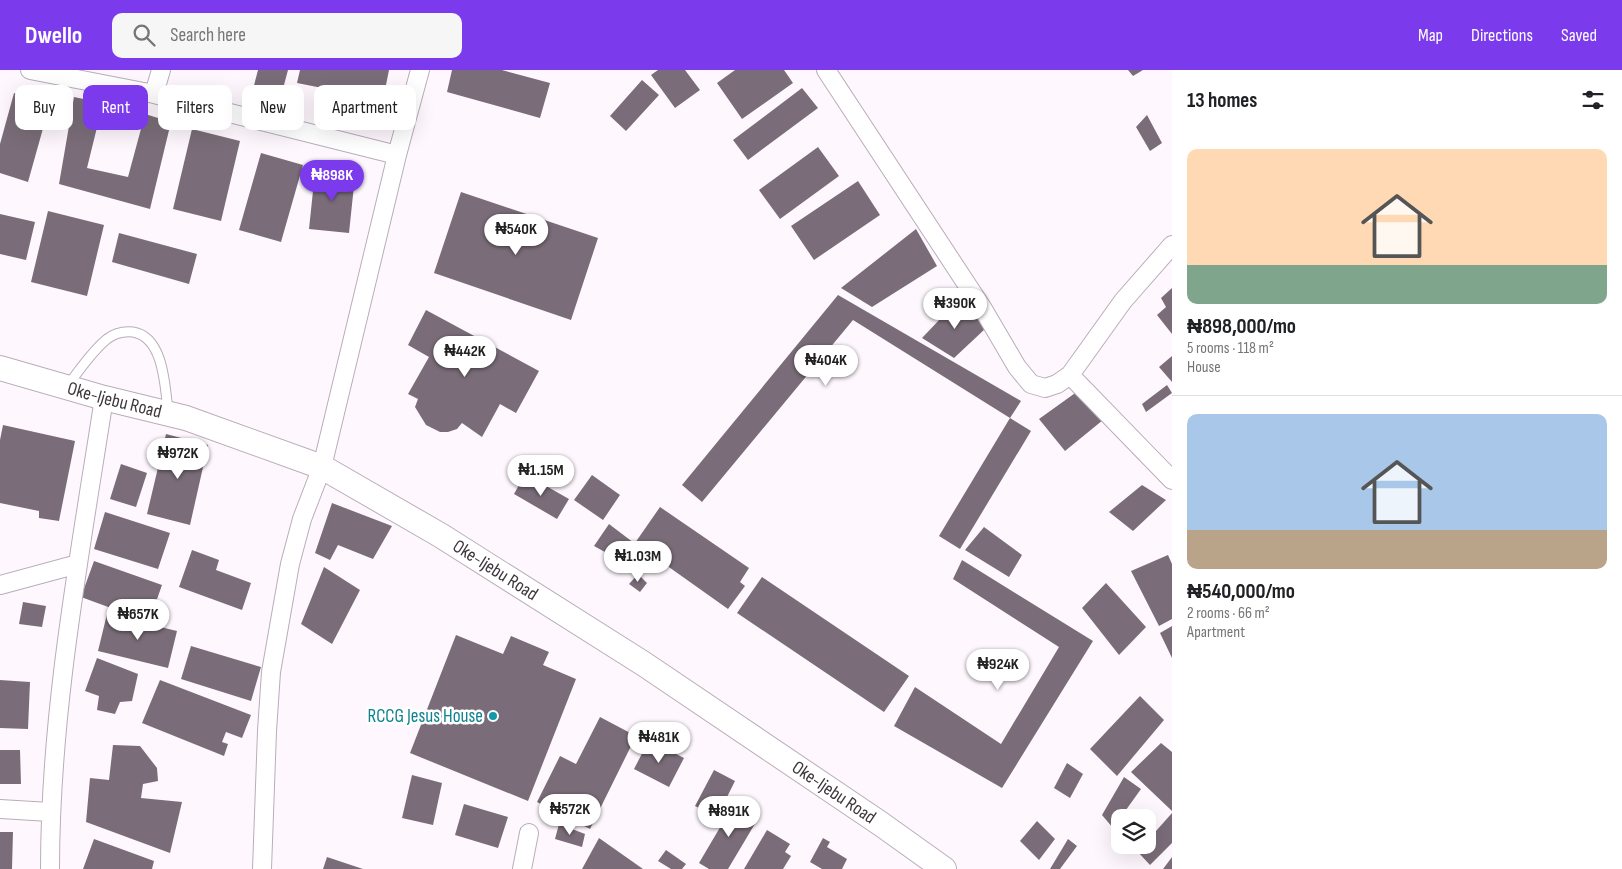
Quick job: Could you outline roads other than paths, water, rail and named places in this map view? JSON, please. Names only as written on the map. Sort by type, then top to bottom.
[{"type":"main road","name":"Oke-Ijebu Road","points":[[0,368],[66,388],[186,418],[322,467],[440,535],[644,664],[881,824],[944,869]]},
{"type":"street","points":[[30,70],[154,94],[397,155]]},
{"type":"street","points":[[154,94],[160,70]]},
{"type":"street","points":[[262,869],[266,730],[271,672],[290,564],[302,519],[322,467],[397,155],[420,70]]},
{"type":"street","points":[[826,70],[984,309],[1016,367],[1031,384],[1045,388],[1057,384],[1070,375],[1123,300],[1172,245]]},
{"type":"street","points":[[1070,375],[1172,480]]},
{"type":"street","points":[[50,869],[50,812],[63,675],[104,398]]},
{"type":"street","points":[[0,585],[78,564]]},
{"type":"street","points":[[0,809],[50,812]]},
{"type":"street","points":[[522,869],[529,833]]},
{"type":"lane","points":[[66,388],[92,354],[106,340],[113,335],[126,332],[138,333],[148,339],[156,350],[163,371],[168,414]]},
{"type":"place","name":"RCCG Jesus House","points":[[493,716]]}]
